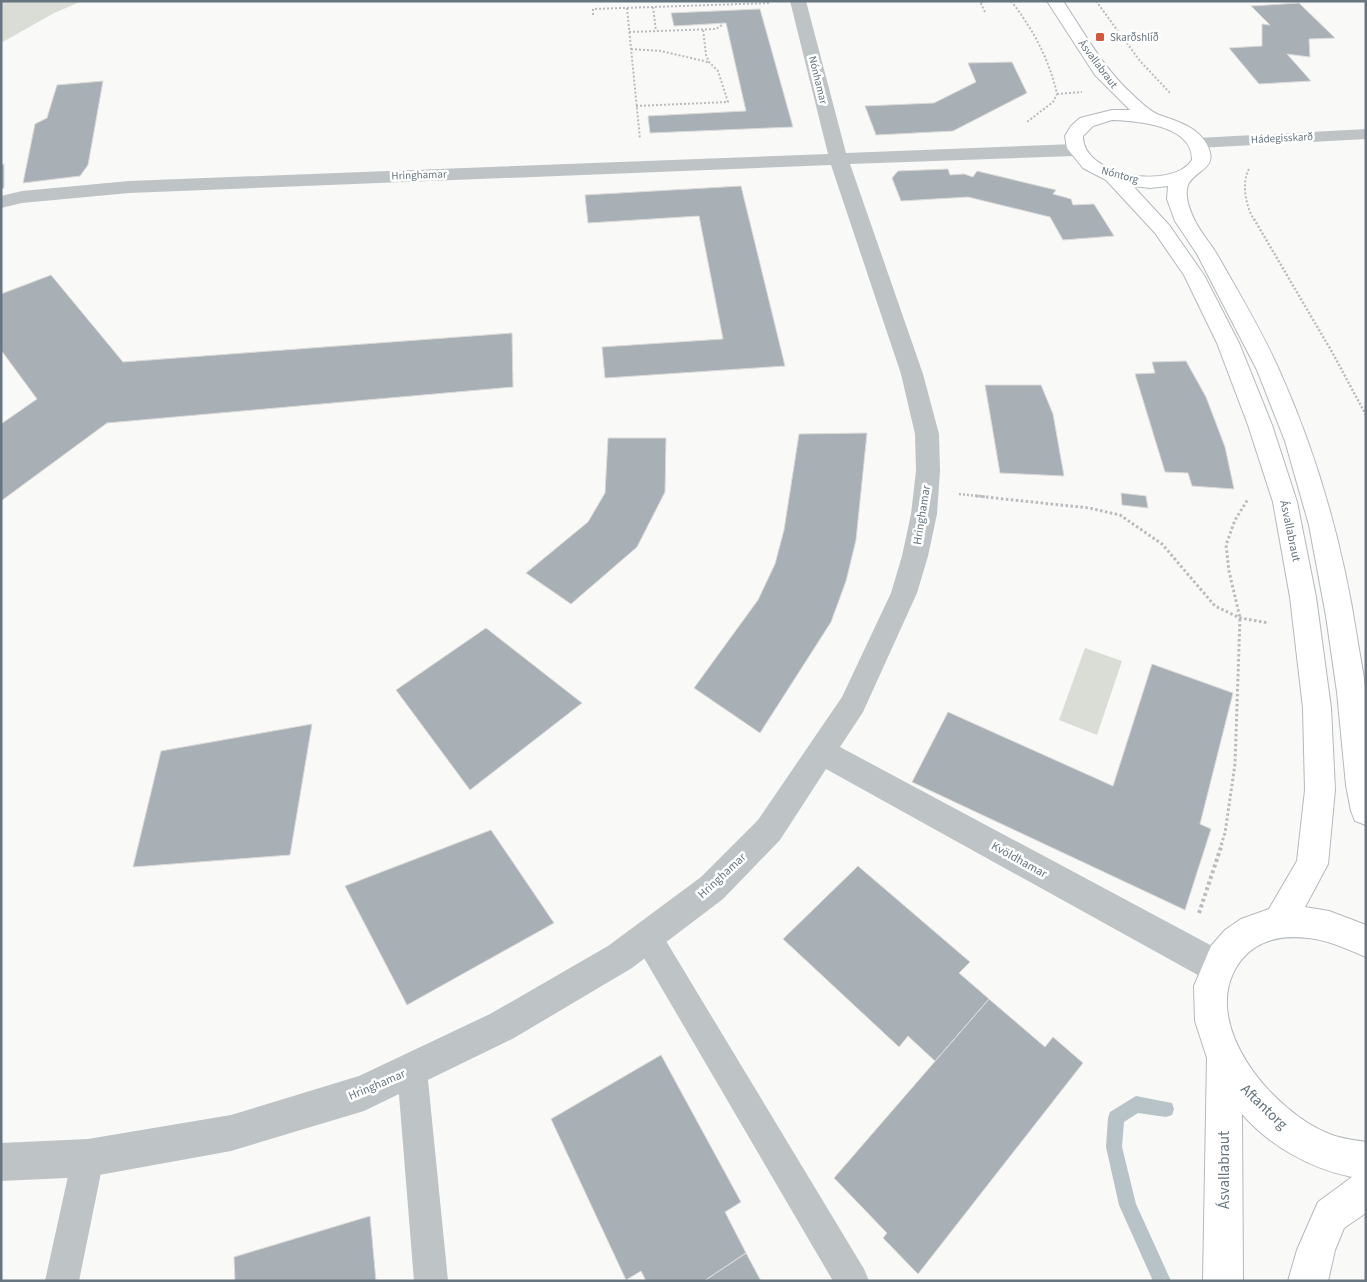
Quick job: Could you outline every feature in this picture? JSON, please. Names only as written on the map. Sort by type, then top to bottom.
[{"type":"main road","name":"Ásvallabraut","points":[[1038,1],[1095,105]]},
{"type":"main road","name":"Ásvallabraut","points":[[1055,1],[1101,71],[1127,99],[1152,118]]},
{"type":"main road","points":[[1075,150],[1073,140],[1076,131],[1083,124],[1095,105],[1112,115],[1152,118],[1179,128],[1198,143],[1202,153],[1202,162],[1196,170],[1184,177],[1178,186],[1177,199],[1185,221],[1207,254],[1268,370],[1298,442],[1322,525],[1340,616],[1351,692],[1361,785],[1366,810]]},
{"type":"main road","name":"Nóntorg","points":[[1075,150],[1084,160],[1113,176],[1151,182],[1169,181],[1184,177]]},
{"type":"main road","name":"Ásvallabraut","points":[[1113,176],[1162,229],[1194,274],[1228,343],[1260,425],[1285,502],[1303,597],[1316,698],[1320,790],[1312,864],[1279,922]]},
{"type":"main road","name":"Aftantorg","points":[[1366,941],[1344,930],[1311,922],[1279,922],[1252,930],[1231,945],[1217,967],[1210,994],[1212,1026],[1224,1059],[1244,1091],[1280,1126],[1323,1151],[1366,1161]]},
{"type":"main road","name":"Ásvallabraut","points":[[1223,1281],[1224,1059]]},
{"type":"main road","points":[[1308,1281],[1316,1250],[1331,1215],[1366,1190]]},
{"type":"street","name":"Nónhamar","points":[[798,2],[838,158]]},
{"type":"street","name":"Hádegisskarð","points":[[1198,143],[1366,134]]},
{"type":"street","name":"Hringhamar","points":[[1,202],[22,197],[129,187],[1075,150]]},
{"type":"street","name":"Hringhamar","points":[[1,1162],[88,1158],[231,1133],[364,1093],[502,1026],[620,957],[712,888],[768,830],[822,752],[852,704],[904,593],[924,514],[927,434],[912,374],[838,158]]},
{"type":"street","name":"Kvöldhamar","points":[[822,752],[1217,967]]},
{"type":"lane","points":[[647,936],[852,1281]]},
{"type":"lane","points":[[412,1070],[431,1281]]},
{"type":"lane","points":[[62,1281],[88,1158]]},
{"type":"path","points":[[985,12],[980,2],[991,1]]},
{"type":"path","points":[[1011,1],[1037,41],[1054,76],[1058,94],[1053,102],[1028,122],[1011,132],[1020,152]]},
{"type":"path","points":[[1096,1],[1118,34],[1144,66],[1176,98]]},
{"type":"path","points":[[593,15],[593,9],[798,2]]},
{"type":"path","points":[[653,7],[656,31]]},
{"type":"path","points":[[626,8],[643,166]]},
{"type":"path","points":[[629,32],[716,29],[722,25]]},
{"type":"path","points":[[636,106],[728,102],[718,71],[709,62],[706,54],[703,29]]},
{"type":"path","points":[[631,49],[660,52],[709,62]]},
{"type":"path","points":[[1058,94],[1095,105]]},
{"type":"path","points":[[1258,140],[1272,158],[1260,158],[1246,172],[1246,192],[1250,213],[1332,352],[1366,416]]},
{"type":"path","points":[[926,491],[1089,508],[1120,515],[1162,544],[1215,606],[1240,618],[1269,624]]},
{"type":"path","points":[[1183,949],[1206,896],[1225,832],[1235,764],[1240,618],[1228,571],[1226,544],[1236,520],[1250,495]]},
{"type":"shaded area","points":[[1,1],[82,1],[54,13],[1,43]]},
{"type":"shaded area","points":[[1085,648],[1122,661],[1097,735],[1059,720]]},
{"type":"building","points":[[1299,3],[1335,38],[1309,39],[1310,57],[1287,54],[1311,81],[1259,84],[1229,48],[1262,46],[1262,24],[1270,25],[1251,6]]},
{"type":"building","points":[[760,9],[793,127],[650,133],[648,116],[746,111],[726,23],[674,26],[671,13]]},
{"type":"building","points":[[1012,62],[1027,93],[953,131],[876,135],[865,106],[934,103],[976,82],[968,63]]},
{"type":"building","points":[[103,81],[88,165],[80,176],[23,183],[35,124],[47,118],[57,85]]},
{"type":"building","points":[[4,164],[4,188],[1,189],[1,165]]},
{"type":"building","points":[[948,169],[950,175],[964,174],[973,177],[977,171],[1056,190],[1053,194],[1071,199],[1073,205],[1094,204],[1114,236],[1063,240],[1050,217],[968,197],[901,201],[892,178],[898,171]]},
{"type":"building","points":[[741,186],[785,366],[605,378],[602,347],[723,339],[699,216],[588,223],[585,195]]},
{"type":"building","points":[[51,275],[123,362],[512,333],[513,387],[107,423],[1,501],[1,424],[37,399],[1,350],[1,294]]},
{"type":"building","points":[[1186,361],[1206,397],[1225,447],[1234,489],[1192,486],[1188,473],[1165,472],[1135,374],[1155,373],[1152,362]]},
{"type":"building","points":[[985,385],[1041,385],[1053,414],[1064,476],[1000,473]]},
{"type":"building","points":[[867,433],[856,540],[846,581],[831,622],[760,733],[694,688],[758,600],[775,564],[784,530],[799,434]]},
{"type":"building","points":[[608,438],[666,438],[665,492],[637,547],[571,604],[526,573],[588,522],[605,493]]},
{"type":"building","points":[[1121,493],[1146,496],[1148,508],[1122,505]]},
{"type":"building","points":[[486,628],[582,703],[470,790],[396,690]]},
{"type":"building","points":[[1152,664],[1233,693],[1200,824],[1211,829],[1185,910],[912,782],[948,712],[1113,786]]},
{"type":"building","points":[[312,724],[290,855],[133,867],[161,751]]},
{"type":"building","points":[[491,830],[554,923],[407,1005],[345,886]]},
{"type":"building","points":[[858,866],[970,962],[959,973],[989,999],[935,1061],[908,1036],[899,1047],[783,939]]},
{"type":"building","points":[[989,999],[1045,1047],[1053,1037],[1083,1063],[918,1274],[883,1238],[887,1233],[834,1178]]},
{"type":"building","points":[[661,1055],[741,1202],[725,1212],[746,1253],[704,1281],[646,1281],[641,1271],[626,1280],[551,1119]]},
{"type":"building","points":[[370,1216],[376,1281],[235,1281],[234,1257]]},
{"type":"building","points":[[746,1253],[761,1281],[704,1281]]},
{"type":"waterway","points":[[1162,1281],[1128,1205],[1114,1147],[1116,1118],[1136,1104],[1166,1109]]},
{"type":"place","name":"Skarðshlíð","points":[[1100,37]]}]
